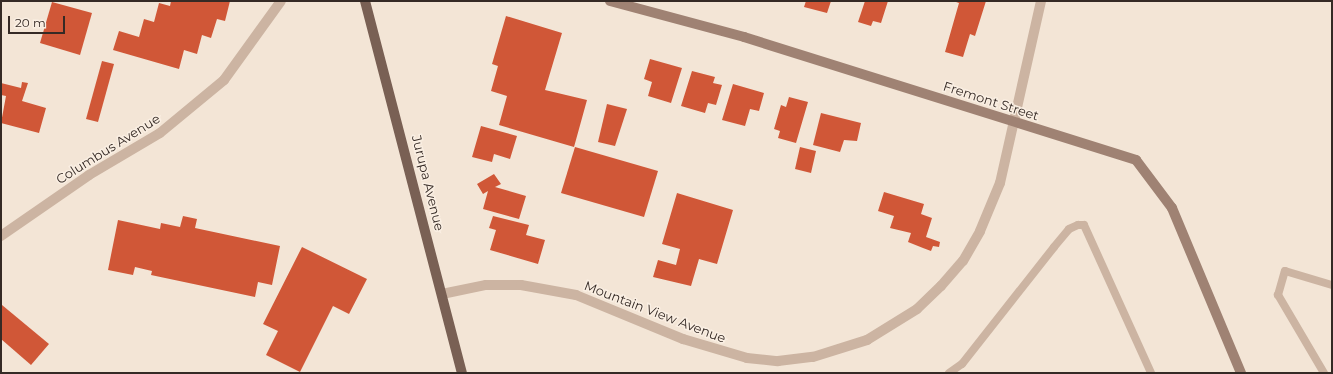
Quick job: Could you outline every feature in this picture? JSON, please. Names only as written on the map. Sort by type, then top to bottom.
[{"type":"main road","name":"Jurupa Avenue","points":[[365,1],[462,373]]},
{"type":"street","name":"Columbus Avenue","points":[[1,236],[89,175],[160,133],[224,80],[281,1]]},
{"type":"street","name":"Fremont Street","points":[[610,1],[744,37],[1136,160],[1172,208],[1241,373]]},
{"type":"street","name":"Mountain View Avenue","points":[[442,294],[486,285],[521,285],[562,293],[683,339],[747,358],[778,360],[842,350],[867,340],[916,309],[963,261],[991,208],[1040,1]]},
{"type":"lane","points":[[950,373],[962,364],[1064,235],[1078,225],[1084,226],[1151,373]]},
{"type":"lane","points":[[1324,373],[1278,295],[1285,271],[1332,284]]},
{"type":"building","points":[[171,1],[230,1],[225,21],[217,19],[211,38],[202,35],[197,54],[184,50],[179,69],[113,50],[119,31],[139,37],[144,19],[154,22],[159,3],[170,6]]},
{"type":"building","points":[[806,1],[831,1],[827,13],[804,7]]},
{"type":"building","points":[[865,1],[888,1],[881,23],[873,21],[871,26],[858,22]]},
{"type":"building","points":[[953,1],[986,1],[975,36],[970,34],[963,57],[945,52],[959,3]]},
{"type":"building","points":[[52,2],[92,13],[80,55],[40,43]]},
{"type":"building","points":[[506,16],[562,33],[545,90],[587,100],[574,147],[499,125],[507,96],[491,91],[498,66],[492,64]]},
{"type":"building","points":[[650,59],[682,68],[671,103],[648,96],[652,82],[644,79]]},
{"type":"building","points":[[102,61],[114,64],[98,122],[86,119]]},
{"type":"building","points":[[692,71],[715,77],[713,83],[722,85],[716,105],[708,103],[705,113],[681,106]]},
{"type":"building","points":[[22,82],[28,83],[22,101],[46,108],[39,133],[1,123],[6,96],[1,95],[1,83],[21,88]]},
{"type":"building","points":[[733,84],[764,93],[759,111],[750,109],[745,126],[722,120]]},
{"type":"building","points":[[789,97],[808,102],[796,143],[778,138],[780,131],[774,129],[781,105],[786,107]]},
{"type":"building","points":[[607,104],[627,109],[615,146],[598,142]]},
{"type":"building","points":[[821,113],[861,123],[857,141],[844,140],[840,152],[813,145]]},
{"type":"building","points":[[481,126],[517,136],[510,159],[494,154],[492,162],[472,157]]},
{"type":"building","points":[[575,147],[658,171],[644,217],[561,193]]},
{"type":"building","points":[[800,147],[816,151],[811,173],[795,169]]},
{"type":"building","points":[[494,174],[501,184],[495,187],[526,196],[519,219],[483,209],[488,191],[483,194],[477,184]]},
{"type":"building","points":[[884,192],[924,204],[921,214],[932,218],[926,237],[940,242],[939,247],[933,246],[931,251],[923,248],[908,242],[911,233],[890,228],[894,216],[878,211]]},
{"type":"building","points":[[677,193],[733,210],[717,264],[699,259],[691,286],[653,277],[658,260],[676,265],[680,249],[662,244]]},
{"type":"building","points":[[183,216],[197,219],[195,228],[280,246],[272,285],[258,282],[255,297],[151,275],[152,271],[135,267],[133,275],[108,270],[118,220],[160,229],[161,223],[180,227]]},
{"type":"building","points":[[493,216],[529,225],[526,235],[545,240],[538,264],[490,250],[496,230],[489,228]]},
{"type":"building","points":[[302,247],[367,279],[349,314],[333,306],[300,372],[266,355],[278,331],[263,324]]},
{"type":"building","points":[[2,305],[49,344],[31,365],[1,339]]}]
